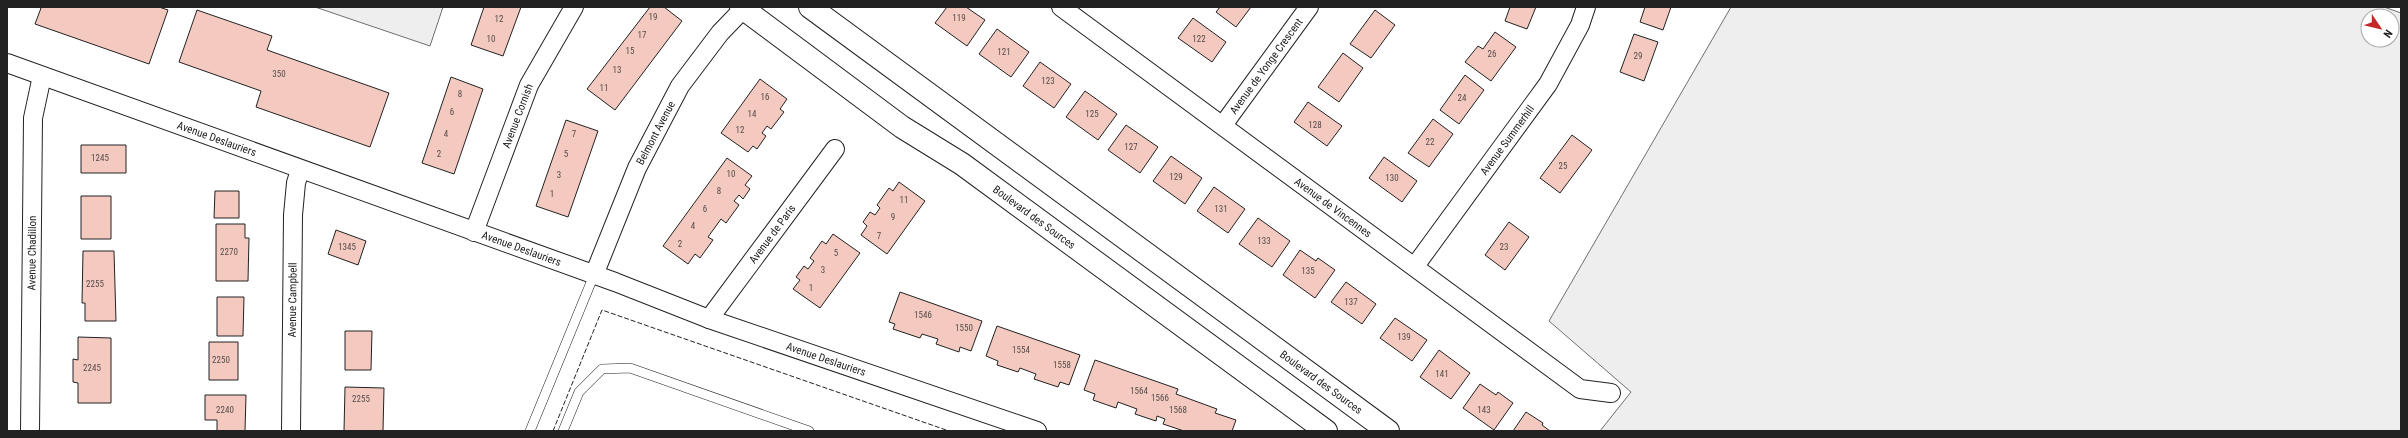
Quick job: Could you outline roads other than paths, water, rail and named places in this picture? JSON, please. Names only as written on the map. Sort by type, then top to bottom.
[{"type":"main road","name":"Boulevard des Sources","points":[[810,7],[1388,431]]},
{"type":"main road","name":"Boulevard des Sources","points":[[743,8],[902,127],[962,164],[1326,431]]},
{"type":"street","name":"Avenue Cornish","points":[[474,232],[529,85],[574,7]]},
{"type":"street","name":"Avenue de Vincennes","points":[[1061,7],[1415,266],[1580,389],[1611,393]]},
{"type":"street","name":"Avenue de Yonge Crescent","points":[[1223,125],[1309,7]]},
{"type":"street","name":"Avenue Summerhill","points":[[1415,266],[1548,84],[1580,25],[1586,7]]},
{"type":"street","name":"Belmont Avenue","points":[[594,275],[637,168],[680,86],[720,33],[743,8]]},
{"type":"street","name":"Avenue Deslauriers","points":[[7,63],[594,275],[710,319],[1037,431]]},
{"type":"street","name":"Avenue Chadillon","points":[[30,431],[33,118],[42,76]]},
{"type":"street","name":"Avenue de Paris","points":[[710,319],[835,149]]},
{"type":"street","name":"Avenue Campbell","points":[[291,431],[293,215],[296,183],[300,170]]},
{"type":"lane","points":[[530,431],[594,275]]},
{"type":"lane","points":[[563,431],[579,392],[602,369],[630,368],[809,431]]}]
